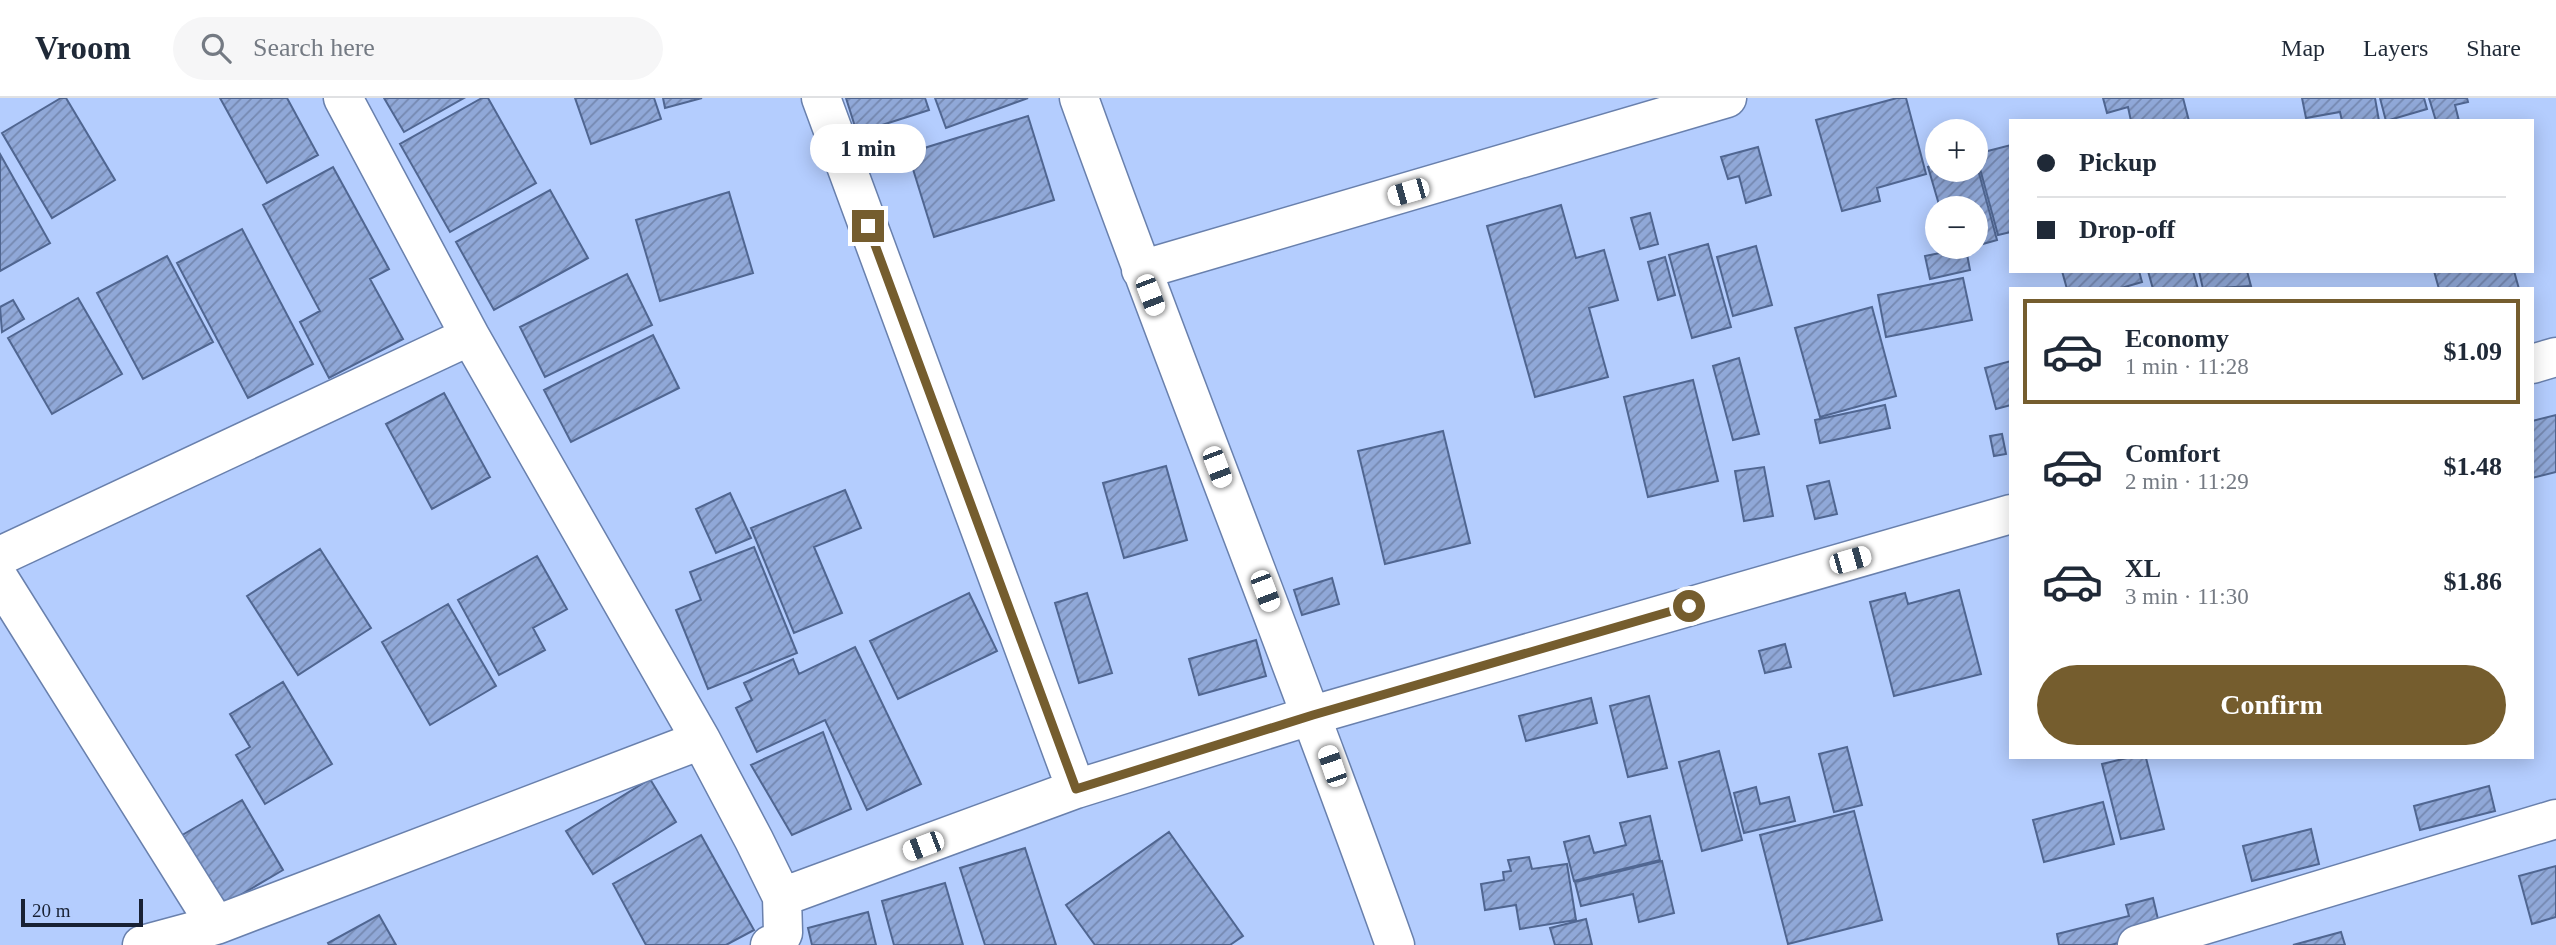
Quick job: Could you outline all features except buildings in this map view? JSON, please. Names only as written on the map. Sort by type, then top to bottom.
[{"type":"street","points":[[344,98],[470,336],[701,740],[782,897],[783,933],[779,941],[771,945]]},
{"type":"street","points":[[821,98],[1076,789]]},
{"type":"street","points":[[1079,98],[1141,270],[1313,715],[1395,945]]},
{"type":"street","points":[[1141,270],[1727,98]]},
{"type":"street","points":[[0,556],[470,336]]},
{"type":"street","points":[[2534,363],[2556,357]]},
{"type":"street","points":[[782,897],[1076,789],[1313,715],[2009,515]]},
{"type":"street","points":[[0,580],[216,925]]},
{"type":"street","points":[[142,945],[216,925],[701,740]]},
{"type":"street","points":[[2137,945],[2556,819]]},
{"type":"route","points":[[868,226],[1076,789],[1313,715],[1689,606]]}]
